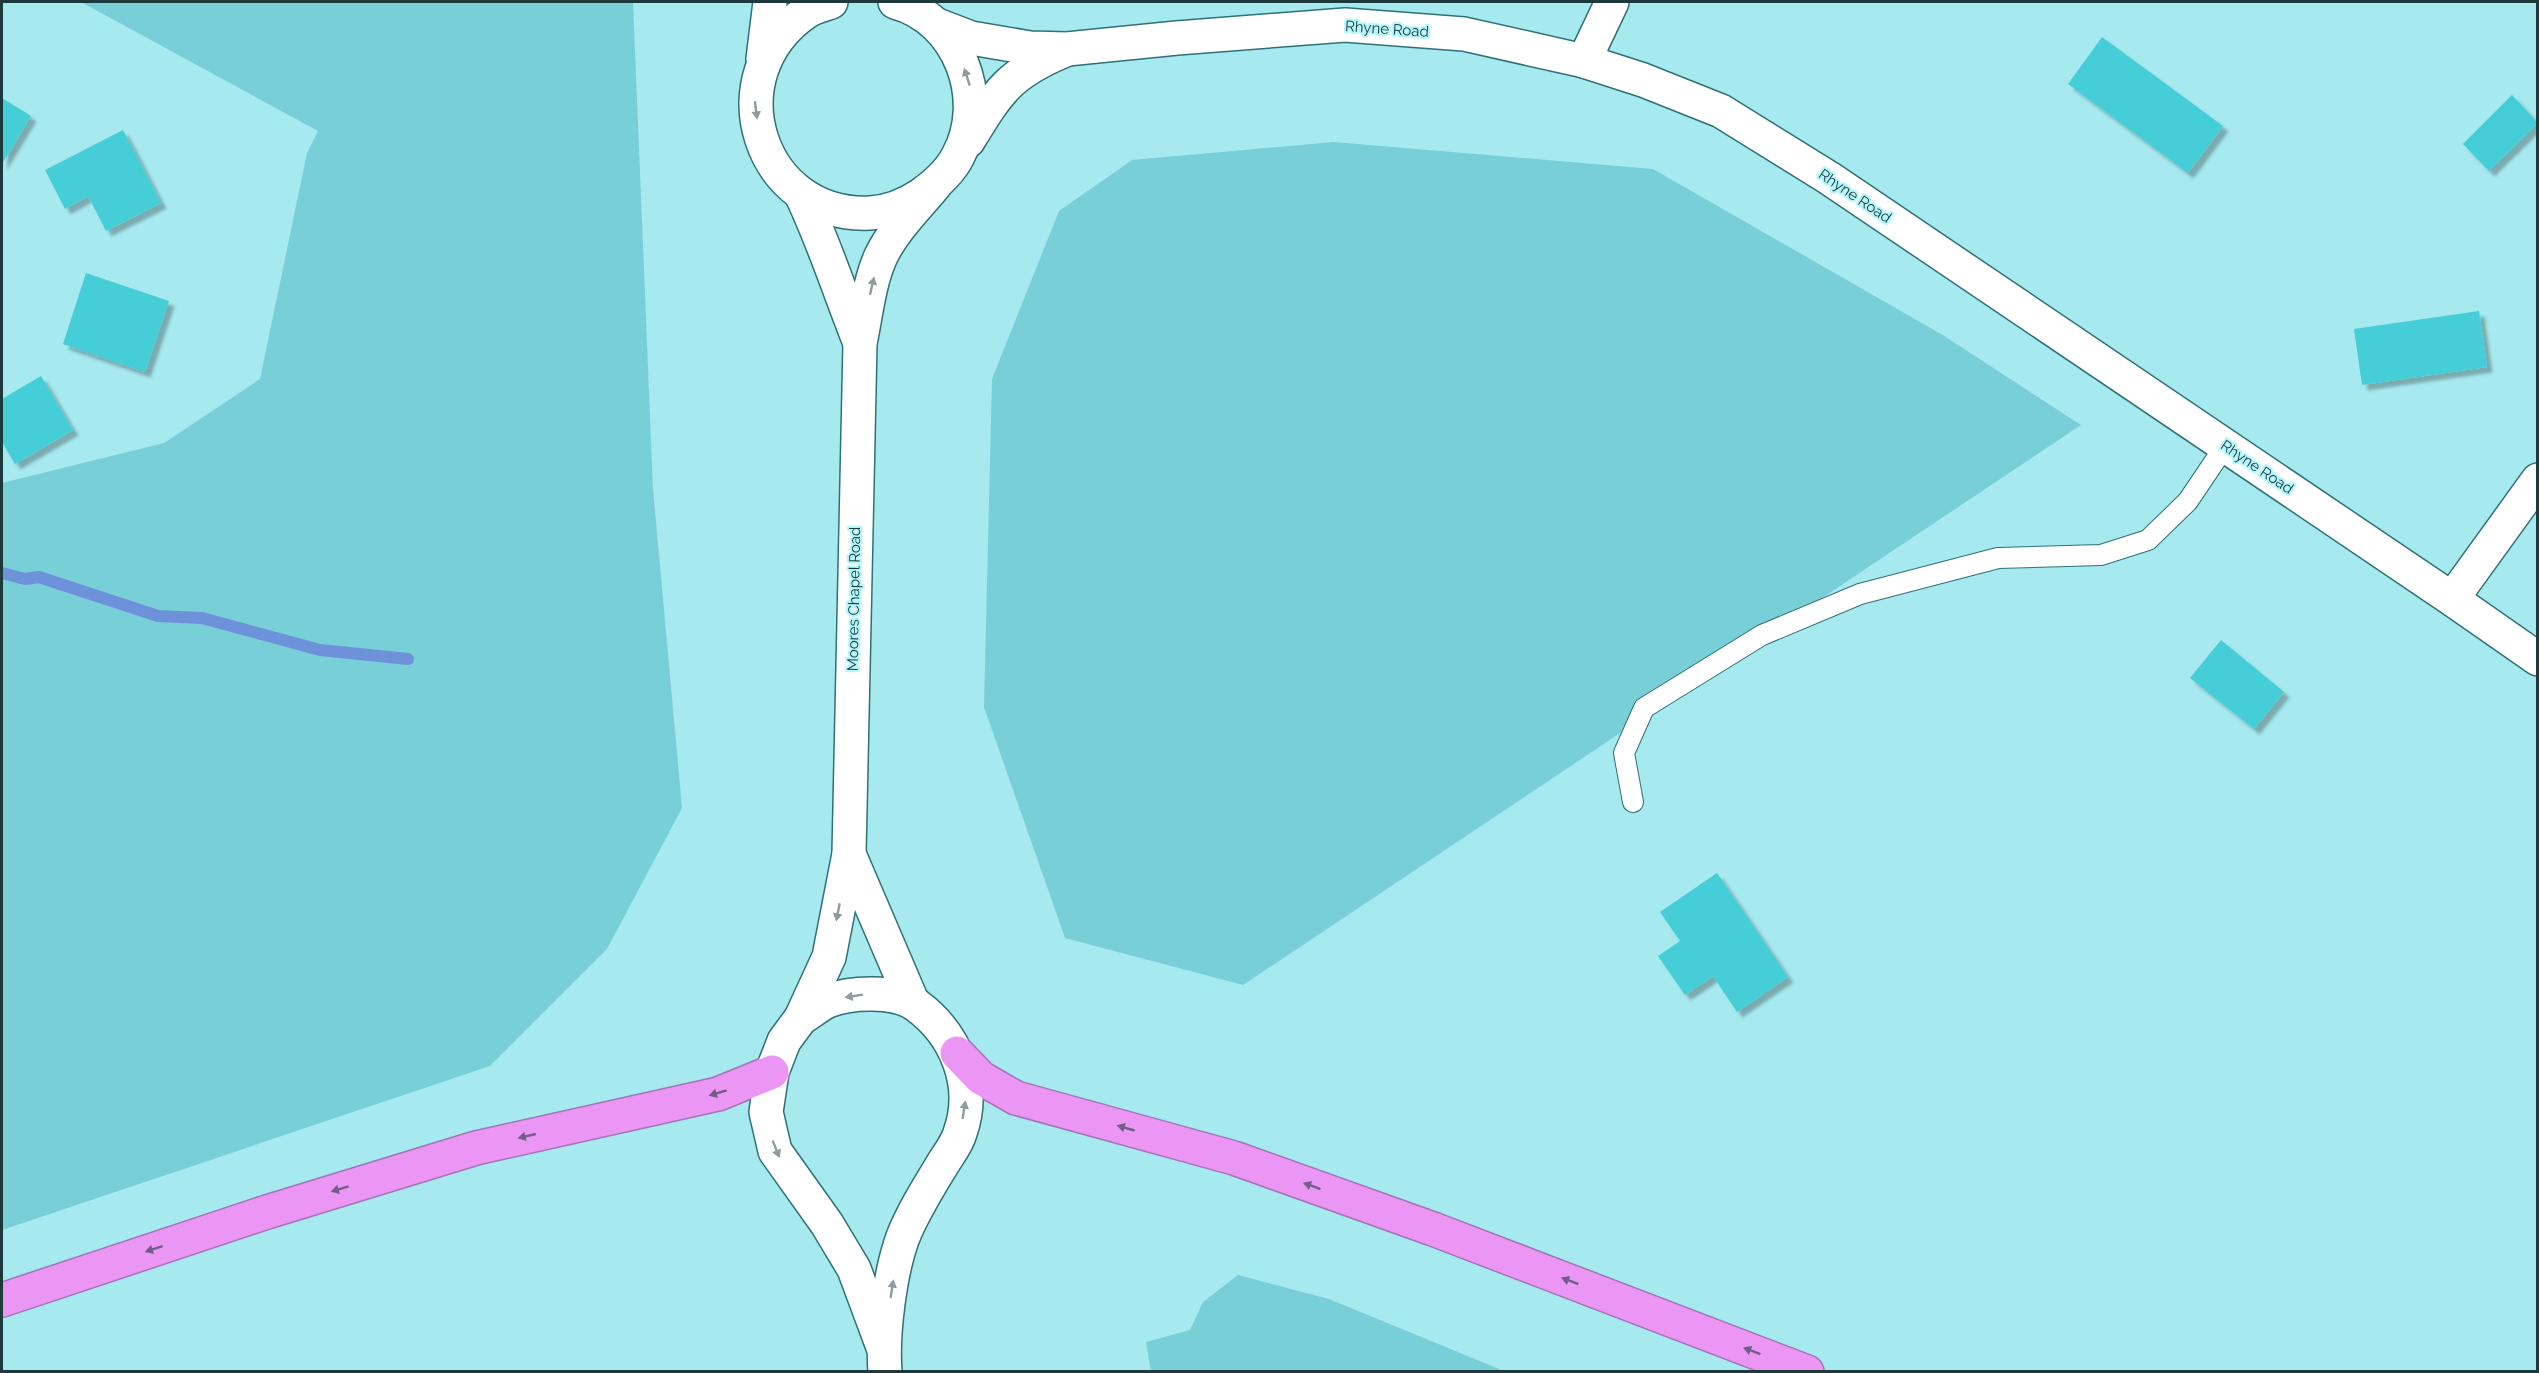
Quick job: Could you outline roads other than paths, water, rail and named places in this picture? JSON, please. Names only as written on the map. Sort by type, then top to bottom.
[{"type":"highway","points":[[957,1053],[981,1077],[1016,1098],[1234,1158],[1433,1229],[1807,1371]]},
{"type":"highway","points":[[2,1300],[267,1212],[476,1148],[718,1094],[772,1071]]},
{"type":"main road","points":[[770,2],[762,64],[754,100],[759,136],[775,168],[801,194],[834,209],[870,213],[905,205],[936,185]]},
{"type":"main road","points":[[762,64],[780,34],[807,11],[831,2]]},
{"type":"main road","points":[[895,2],[909,5],[937,25],[959,53],[970,87],[970,123],[958,157]]},
{"type":"main road","points":[[1584,61],[1591,2]]},
{"type":"main road","points":[[1584,61],[1612,2]]},
{"type":"main road","name":"Rhyne Road","points":[[937,25],[971,38],[1030,48],[1067,50],[1177,38],[1344,25],[1464,34],[1584,61],[1643,80],[1721,111],[1829,178],[2452,598],[2538,659]]},
{"type":"main road","name":"Rhyne Road","points":[[958,157],[988,108],[1011,79],[1034,63],[1067,50]]},
{"type":"main road","name":"Moores Chapel Road","points":[[884,1359],[854,1269],[775,1151],[766,1112],[772,1071],[784,1041],[801,1018],[829,957],[849,854],[860,343],[873,280],[881,256],[898,229],[958,157]]},
{"type":"main road","name":"Moores Chapel Road","points":[[801,194],[820,234],[860,343]]},
{"type":"main road","points":[[2452,598],[2538,480]]},
{"type":"main road","name":"Moores Chapel Road","points":[[849,854],[912,1001],[944,1031],[957,1053],[963,1075],[966,1101],[960,1134],[918,1205],[903,1238],[884,1359]]},
{"type":"main road","name":"Moores Chapel Road","points":[[801,1018],[828,1001],[856,994],[880,994],[912,1001]]},
{"type":"lane","points":[[1633,802],[1624,753],[1644,708],[1762,635],[1860,594],[1998,558],[2101,555],[2148,540],[2188,501],[2225,446]]},
{"type":"waterway","points":[[2,573],[25,579],[39,577],[158,616],[202,618],[320,650],[408,659]]}]
